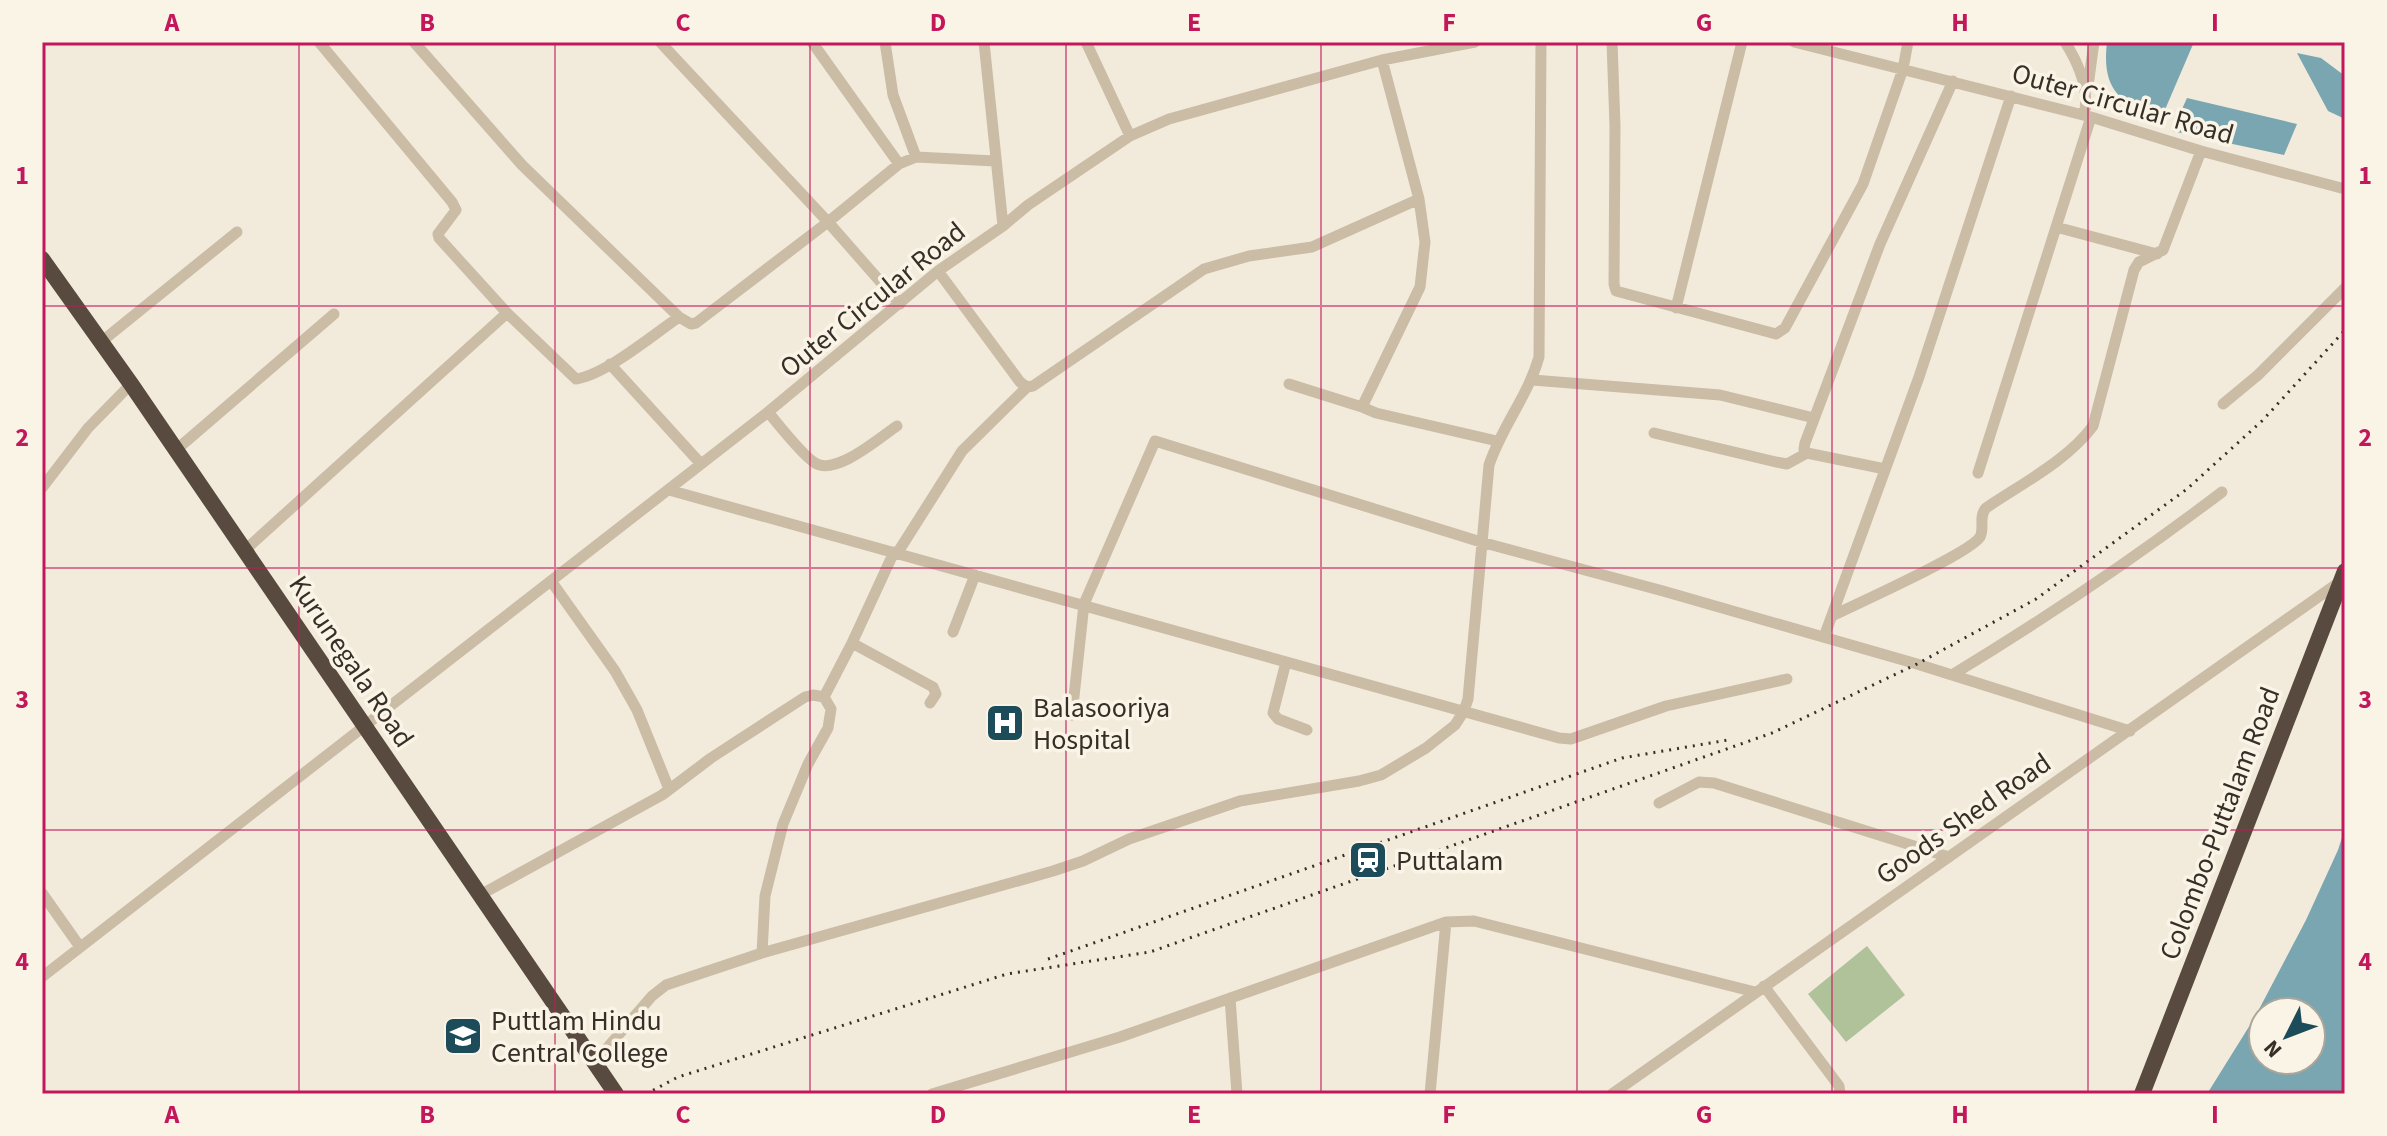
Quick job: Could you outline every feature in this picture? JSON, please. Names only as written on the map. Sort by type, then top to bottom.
[{"type":"highway","name":"Kurunegala Road","points":[[42,259],[131,384],[616,1094]]},
{"type":"highway","name":"Colombo-Puttalam Road","points":[[2142,1094],[2343,576]]},
{"type":"street","points":[[319,42],[452,202],[456,210],[438,234],[439,238],[507,313],[576,379],[587,378],[679,317]]},
{"type":"street","points":[[414,42],[522,165],[679,317],[691,324],[828,222],[899,164],[916,157],[995,161]]},
{"type":"street","points":[[660,42],[900,304]]},
{"type":"street","points":[[812,42],[899,164]]},
{"type":"street","points":[[885,42],[893,95],[916,157]]},
{"type":"street","points":[[984,42],[1003,226]]},
{"type":"street","points":[[1086,42],[1130,136]]},
{"type":"street","name":"Outer Circular Road","points":[[42,977],[768,412],[938,271],[1130,136],[1169,119],[1382,60],[1471,42]]},
{"type":"street","points":[[595,1062],[652,996],[666,985],[762,953],[1053,871],[1083,861],[1129,839],[1240,801],[1381,775],[1426,748],[1455,725],[1468,699],[1489,465],[1497,441],[1533,380],[1539,357],[1541,42]]},
{"type":"street","points":[[1612,42],[1616,291],[1776,334],[1782,331],[1863,184],[1903,69],[1908,42]]},
{"type":"street","points":[[1676,308],[1742,42]]},
{"type":"street","name":"Outer Circular Road","points":[[1794,42],[2087,113],[2201,151],[2345,189]]},
{"type":"street","points":[[2065,42],[2074,55],[2083,79],[2087,113]]},
{"type":"street","points":[[2074,55],[2075,42]]},
{"type":"street","points":[[1978,473],[2056,227],[2087,113],[2094,42]]},
{"type":"street","points":[[1362,407],[1420,287],[1425,242],[1419,199],[1382,60]]},
{"type":"street","points":[[1807,453],[1805,443],[1880,244],[1953,81]]},
{"type":"street","points":[[1824,637],[1919,377],[2011,96]]},
{"type":"street","points":[[1832,616],[1958,553],[1977,540],[1982,533],[1981,513],[1986,508],[2087,434],[2093,426],[2134,270],[2139,262],[2158,254],[2168,241],[2201,151]]},
{"type":"street","points":[[824,697],[896,552],[962,451],[1027,387],[1033,386],[1204,269],[1249,256],[1312,247],[1419,199]]},
{"type":"street","points":[[2056,227],[2158,254]]},
{"type":"street","points":[[101,342],[237,232]]},
{"type":"street","points":[[938,271],[1020,382],[1027,387]]},
{"type":"street","points":[[2223,404],[2258,375],[2345,288]]},
{"type":"street","points":[[245,550],[507,313]]},
{"type":"street","points":[[176,450],[334,314]]},
{"type":"street","points":[[610,364],[701,464]]},
{"type":"street","points":[[1533,380],[1720,395],[1814,418]]},
{"type":"street","points":[[42,488],[88,428],[131,384]]},
{"type":"street","points":[[1289,384],[1376,413],[1497,441]]},
{"type":"street","points":[[768,412],[815,463],[826,466],[838,465],[897,426]]},
{"type":"street","points":[[1654,433],[1787,464],[1807,453],[1885,469]]},
{"type":"street","points":[[1072,715],[1084,604],[1155,441],[1481,542],[1824,637],[2130,731]]},
{"type":"street","points":[[669,490],[1571,739],[1666,706],[1787,679]]},
{"type":"street","points":[[1952,675],[2124,565],[2222,492]]},
{"type":"street","points":[[953,632],[975,575]]},
{"type":"street","name":"Goods Shed Road","points":[[1612,1094],[2130,731],[2343,576]]},
{"type":"street","points":[[551,581],[615,671],[637,710],[669,789]]},
{"type":"street","points":[[852,643],[933,687],[936,694],[930,703]]},
{"type":"street","points":[[1286,662],[1273,713],[1278,719],[1307,730]]},
{"type":"street","points":[[480,895],[669,789],[805,697],[824,697],[831,709],[828,728],[808,764],[783,824],[765,896],[762,953]]},
{"type":"street","points":[[1659,803],[1699,782],[1714,783],[1949,857]]},
{"type":"street","points":[[42,893],[80,947]]},
{"type":"street","points":[[932,1094],[1120,1037],[1446,922],[1474,921],[1760,989],[1839,1086],[1840,1094]]},
{"type":"street","points":[[1430,1094],[1446,922]]},
{"type":"street","points":[[1230,998],[1237,1094]]},
{"type":"green space","points":[[1867,946],[1905,995],[1846,1042],[1808,994]]},
{"type":"water","points":[[2107,42],[2194,42],[2164,112],[2154,117],[2130,104],[2114,90],[2107,70]]},
{"type":"water","points":[[2297,53],[2321,58],[2345,76],[2345,119],[2328,111]]},
{"type":"water","points":[[2187,98],[2297,124],[2284,155],[2172,131]]},
{"type":"water","points":[[2345,828],[2345,1094],[2207,1094],[2247,1030],[2247,1076],[2327,1076],[2327,996],[2266,996],[2306,920]]},
{"type":"railway","points":[[646,1094],[678,1077],[1007,974],[1150,952],[1772,733],[1917,664],[2036,599],[2187,489],[2263,420],[2345,330]]},
{"type":"railway","points":[[1048,959],[1622,758],[1728,740]]},
{"type":"place","name":"Balasooriya Hospital","points":[[1005,723]]},
{"type":"place","name":"Puttalam","points":[[1368,860]]},
{"type":"place","name":"Puttlam Hindu Central College","points":[[463,1036]]}]
